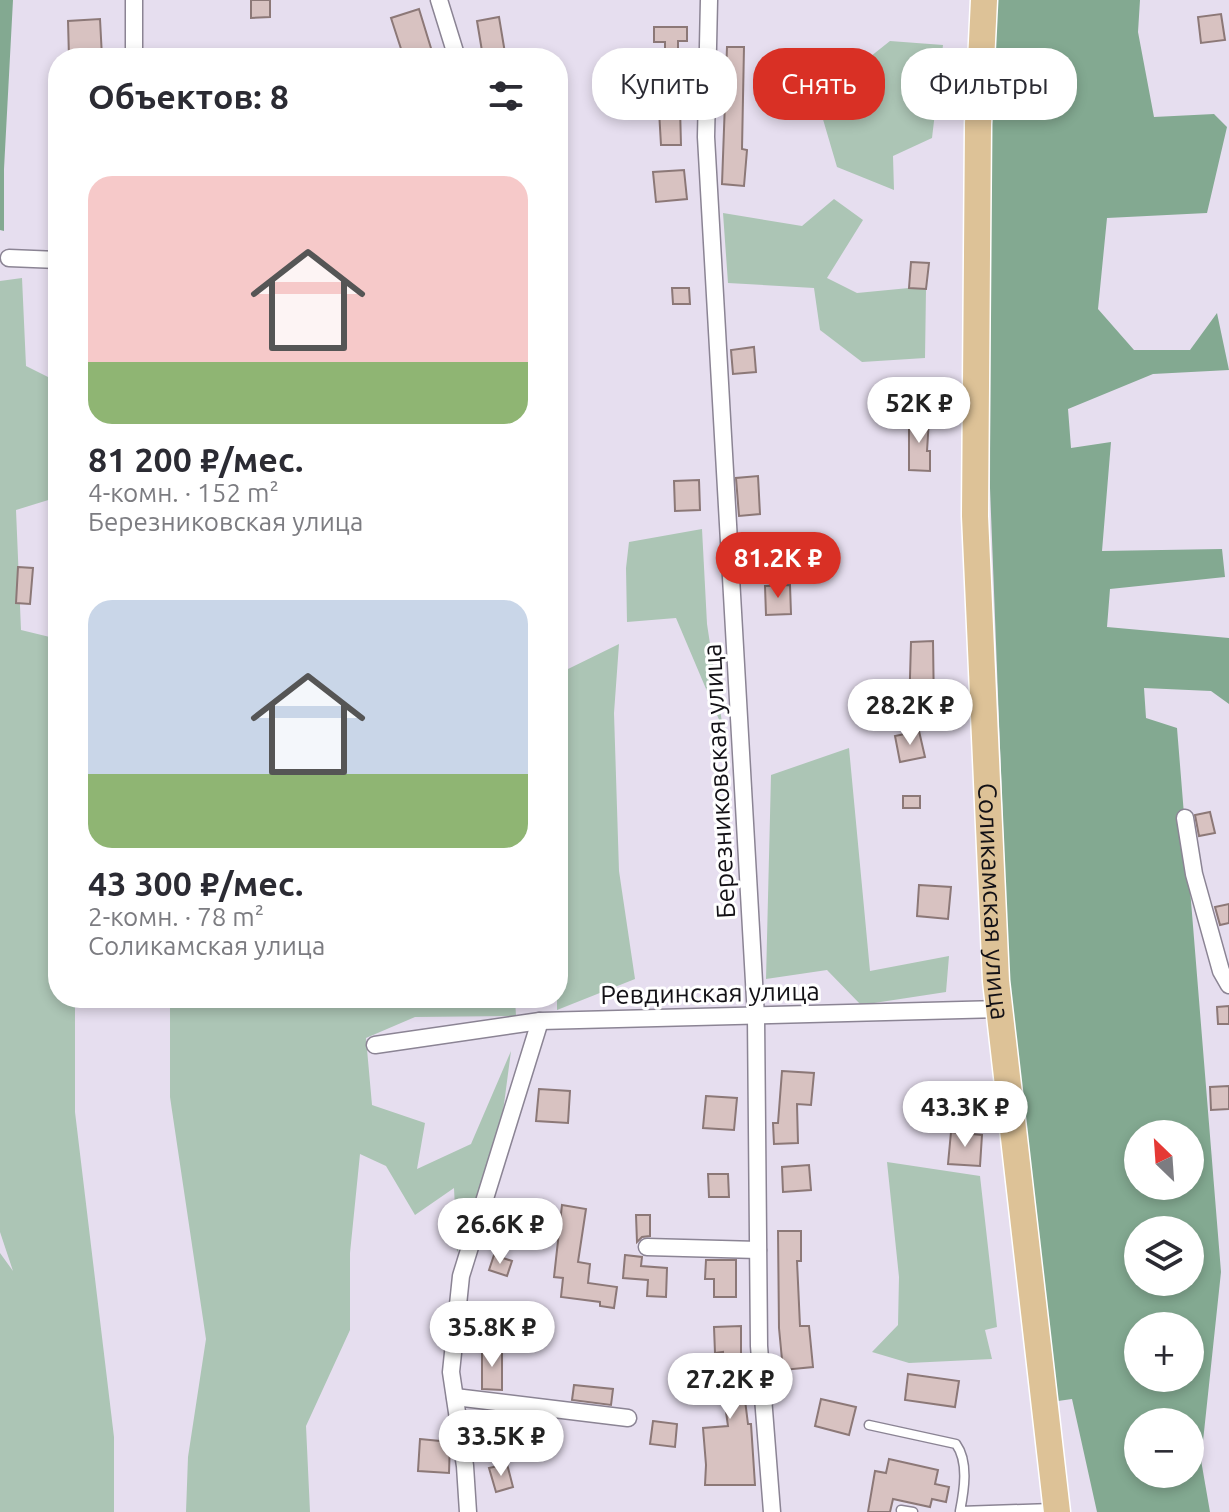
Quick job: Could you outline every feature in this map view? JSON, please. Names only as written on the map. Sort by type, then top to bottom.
[{"type":"main road","name":"Соликамская улица","points":[[984,0],[978,124],[975,516],[1000,1009],[1057,1510]]},
{"type":"street","points":[[134,0],[134,48]]},
{"type":"street","points":[[439,0],[454,48]]},
{"type":"street","name":"Березниковская улица","points":[[709,0],[706,137],[756,1017],[759,1346],[772,1512]]},
{"type":"street","points":[[9,258],[48,260]]},
{"type":"street","points":[[1185,818],[1197,886],[1221,971],[1229,985]]},
{"type":"street","name":"Ревдинская улица","points":[[375,1045],[540,1021],[1000,1009]]},
{"type":"street","points":[[468,1512],[465,1466],[451,1372],[461,1276],[540,1021]]},
{"type":"street","points":[[647,1247],[758,1250]]},
{"type":"street","points":[[455,1397],[628,1418]]},
{"type":"lane","points":[[869,1425],[956,1444],[961,1456],[965,1489],[960,1512],[1057,1510]]},
{"type":"lane","points":[[901,1510],[913,1512]]},
{"type":"green space","points":[[0,0],[13,0],[4,169],[4,231],[0,230]]},
{"type":"green space","points":[[997,0],[1140,0],[1138,32],[1154,117],[1214,114],[1227,127],[1207,213],[1107,218],[1098,309],[1134,350],[1190,350],[1217,313],[1229,370],[1153,374],[1068,409],[1071,448],[1111,442],[1102,551],[1222,549],[1225,577],[1110,589],[1107,627],[1229,638],[1229,704],[1211,691],[1144,688],[1146,718],[1177,728],[1221,1272],[1204,1432],[1204,1408],[1124,1408],[1124,1488],[1204,1488],[1204,1477],[1210,1512],[1097,1512],[1072,1399],[1051,1402],[1010,1006],[990,488],[991,120],[1077,120],[1077,48],[995,48]]},
{"type":"green space","points":[[890,41],[943,45],[943,48],[901,48],[901,120],[934,120],[932,138],[893,156],[894,190],[837,167],[823,120],[885,120],[885,48],[881,48]]},
{"type":"green space","points":[[834,199],[863,220],[827,278],[857,293],[926,289],[925,358],[862,362],[820,330],[814,288],[728,283],[723,213],[802,226]]},
{"type":"green space","points":[[22,278],[26,366],[48,377],[48,500],[16,510],[21,630],[48,637],[48,1008],[75,1008],[75,1112],[114,1437],[114,1512],[0,1512],[0,1253],[13,1271],[0,1232],[0,281]]},
{"type":"green space","points":[[702,529],[707,624],[723,729],[676,618],[627,622],[629,542]]},
{"type":"green space","points":[[619,644],[614,713],[619,871],[635,979],[568,1006],[568,669]]},
{"type":"green space","points":[[849,748],[870,971],[949,956],[946,992],[861,1005],[827,970],[766,979],[771,775]]},
{"type":"green space","points":[[170,1008],[516,1008],[516,1016],[415,1017],[366,1038],[372,1105],[425,1123],[417,1169],[471,1144],[511,1051],[498,1150],[477,1222],[457,1252],[454,1188],[415,1215],[386,1166],[360,1154],[350,1253],[350,1330],[306,1426],[310,1512],[186,1512],[188,1457],[206,1339],[170,1097]]},
{"type":"green space","points":[[887,1162],[980,1176],[997,1327],[985,1330],[992,1359],[909,1363],[872,1352],[898,1325],[899,1277]]},
{"type":"building","points":[[251,0],[270,0],[270,17],[251,18]]},
{"type":"building","points":[[419,9],[431,48],[401,48],[391,18]]},
{"type":"building","points":[[1221,14],[1225,40],[1201,43],[1198,17]]},
{"type":"building","points":[[499,17],[504,48],[482,48],[477,21]]},
{"type":"building","points":[[100,19],[102,48],[69,48],[68,21]]},
{"type":"building","points":[[654,27],[687,27],[687,41],[678,41],[678,48],[665,48],[665,42],[654,42]]},
{"type":"building","points":[[744,47],[742,149],[747,150],[744,186],[722,184],[724,120],[737,120],[737,48],[727,48]]},
{"type":"building","points":[[660,120],[680,120],[681,145],[661,145]]},
{"type":"building","points":[[684,170],[687,199],[656,202],[653,172]]},
{"type":"building","points":[[911,262],[929,263],[926,289],[909,288]]},
{"type":"building","points":[[672,288],[689,288],[690,304],[673,304]]},
{"type":"building","points":[[754,347],[756,372],[733,374],[731,350]]},
{"type":"building","points":[[909,418],[929,419],[927,451],[930,451],[930,471],[909,470]]},
{"type":"building","points":[[758,476],[760,514],[739,516],[736,478]]},
{"type":"building","points":[[699,480],[700,510],[675,511],[674,481]]},
{"type":"building","points":[[18,567],[33,568],[30,604],[16,603]]},
{"type":"building","points":[[790,585],[791,614],[766,615],[765,586]]},
{"type":"building","points":[[933,641],[934,711],[909,712],[911,642]]},
{"type":"building","points":[[919,731],[925,757],[900,762],[895,736]]},
{"type":"building","points":[[903,796],[920,796],[920,808],[903,808]]},
{"type":"building","points":[[1210,812],[1215,833],[1199,836],[1195,815]]},
{"type":"building","points":[[919,885],[951,887],[948,919],[917,916]]},
{"type":"building","points":[[1229,904],[1229,923],[1220,925],[1215,907]]},
{"type":"building","points":[[1229,1006],[1229,1024],[1218,1024],[1217,1007]]},
{"type":"building","points":[[782,1071],[814,1073],[811,1105],[797,1104],[798,1143],[774,1144],[773,1123],[778,1123]]},
{"type":"building","points":[[1229,1086],[1229,1109],[1211,1110],[1210,1087]]},
{"type":"building","points":[[539,1089],[570,1091],[568,1123],[536,1121]]},
{"type":"building","points":[[706,1096],[737,1098],[734,1130],[703,1128]]},
{"type":"building","points":[[951,1132],[982,1135],[980,1166],[948,1164]]},
{"type":"building","points":[[809,1165],[811,1190],[783,1192],[782,1167]]},
{"type":"building","points":[[708,1174],[728,1174],[729,1197],[709,1197]]},
{"type":"building","points":[[562,1205],[586,1209],[578,1262],[590,1264],[588,1283],[617,1287],[614,1308],[600,1306],[600,1302],[561,1297],[563,1278],[554,1277]]},
{"type":"building","points":[[636,1215],[650,1215],[650,1236],[642,1237],[637,1242]]},
{"type":"building","points":[[778,1231],[801,1231],[801,1261],[797,1261],[800,1326],[809,1326],[813,1367],[783,1370],[779,1328]]},
{"type":"building","points":[[494,1255],[512,1261],[507,1276],[489,1270]]},
{"type":"building","points":[[625,1255],[642,1257],[641,1266],[667,1268],[666,1297],[647,1296],[648,1280],[623,1278]]},
{"type":"building","points":[[706,1260],[736,1260],[736,1297],[714,1297],[714,1279],[705,1279]]},
{"type":"building","points":[[741,1326],[741,1368],[748,1424],[751,1424],[755,1485],[705,1485],[703,1428],[728,1426],[721,1376],[724,1376],[723,1352],[715,1353],[714,1327]]},
{"type":"building","points":[[482,1349],[502,1349],[502,1390],[482,1389]]},
{"type":"building","points":[[908,1374],[959,1381],[955,1407],[905,1400]]},
{"type":"building","points":[[574,1385],[613,1389],[611,1405],[572,1400]]},
{"type":"building","points":[[821,1399],[856,1407],[849,1435],[815,1426]]},
{"type":"building","points":[[653,1421],[677,1424],[675,1447],[650,1444]]},
{"type":"building","points":[[420,1439],[450,1442],[449,1473],[418,1471]]},
{"type":"building","points":[[889,1459],[938,1470],[935,1484],[949,1487],[946,1502],[932,1499],[930,1507],[893,1499],[890,1512],[868,1512],[875,1471],[886,1473]]},
{"type":"building","points":[[507,1464],[513,1487],[496,1492],[489,1468]]}]
